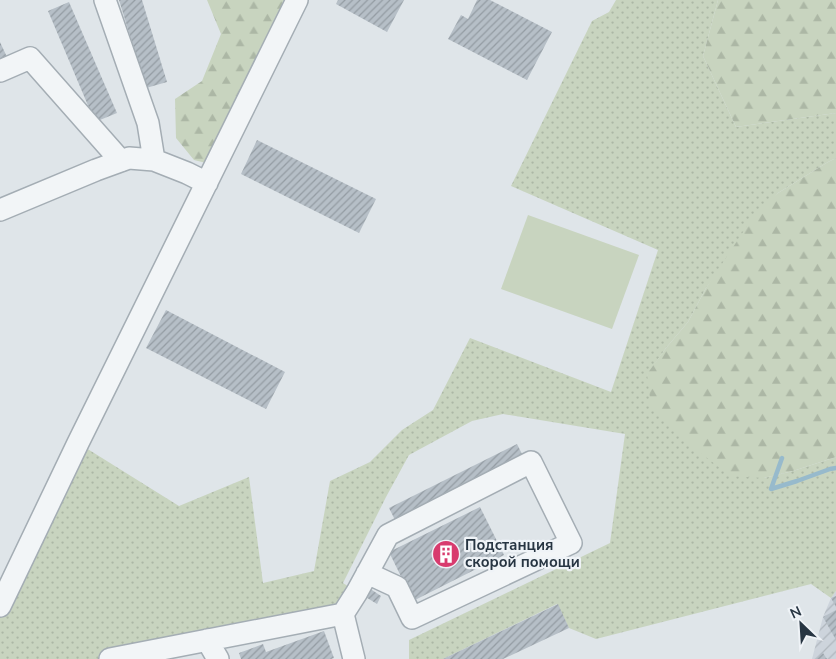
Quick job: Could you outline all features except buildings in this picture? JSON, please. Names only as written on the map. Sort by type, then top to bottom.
[{"type":"lane","points":[[105,0],[148,123],[154,160]]},
{"type":"lane","points":[[0,606],[78,443],[297,0]]},
{"type":"lane","points":[[0,71],[30,58],[121,161]]},
{"type":"lane","points":[[0,210],[129,158],[154,160],[188,173],[207,183]]},
{"type":"lane","points":[[354,659],[343,614],[388,535],[531,462],[571,542],[412,618],[397,587],[368,573]]},
{"type":"lane","points":[[110,659],[343,614]]},
{"type":"lane","points":[[207,640],[218,659]]},
{"type":"shaded area","points":[[836,591],[836,659],[812,659],[823,617]]},
{"type":"green space","points":[[207,0],[292,0],[210,164],[194,160],[176,138],[175,99],[202,81],[221,34]]},
{"type":"green space","points":[[616,0],[718,0],[703,56],[736,127],[836,113],[836,158],[778,193],[706,288],[688,322],[647,375],[764,478],[836,457],[836,591],[831,598],[811,584],[596,639],[569,628],[557,604],[443,659],[409,659],[409,640],[610,543],[625,434],[503,414],[472,421],[409,455],[343,583],[357,592],[343,614],[110,659],[0,659],[0,606],[78,443],[179,506],[249,477],[263,583],[314,571],[330,481],[370,462],[402,430],[433,410],[470,338],[611,392],[658,250],[511,186],[592,21],[609,12]]},
{"type":"green space","points":[[718,0],[836,0],[836,113],[736,127],[703,56]]},
{"type":"green space","points":[[836,158],[836,457],[764,478],[731,476],[691,446],[651,406],[647,374],[688,322],[706,288],[749,223],[778,193]]},
{"type":"green space","points":[[528,215],[639,255],[612,329],[501,289]]},
{"type":"waterway","points":[[782,458],[771,489],[836,468]]},
{"type":"place","name":"Подстанция скорой помощи","points":[[446,554]]}]
